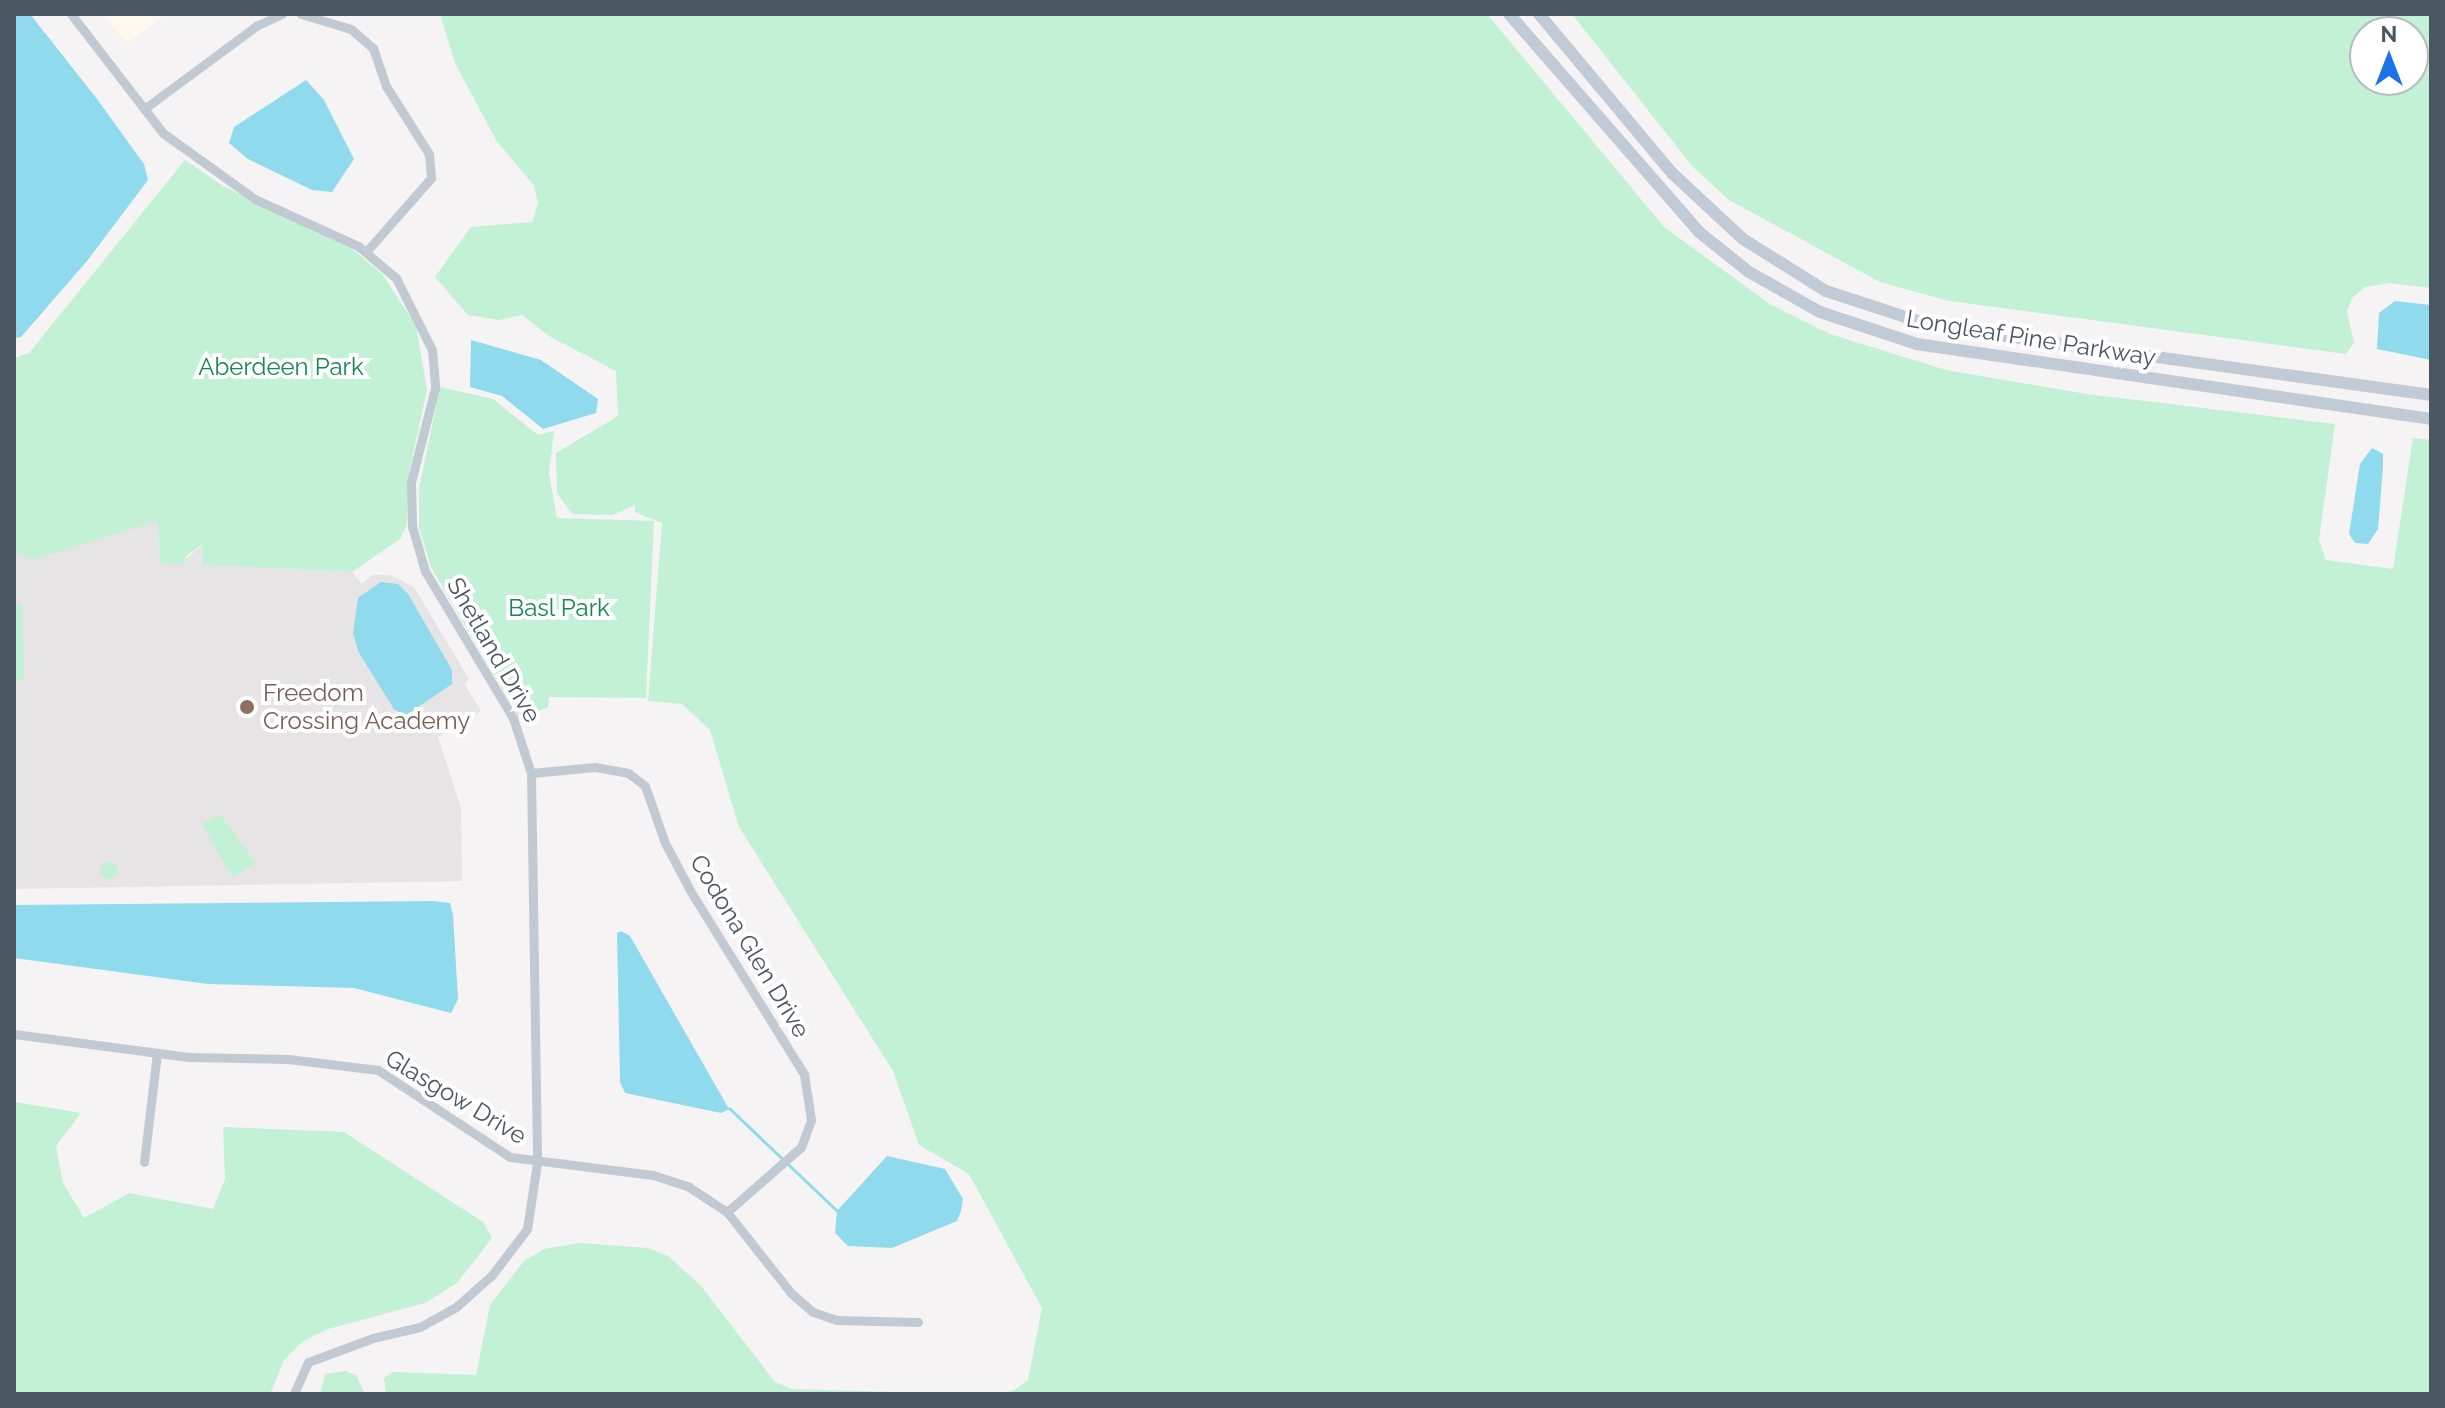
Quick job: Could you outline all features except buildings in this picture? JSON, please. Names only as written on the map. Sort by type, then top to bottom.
[{"type":"main road","name":"Longleaf Pine Parkway","points":[[1509,14],[1699,232],[1749,272],[1820,312],[1878,334],[1954,351],[2431,419]]},
{"type":"main road","name":"Longleaf Pine Parkway","points":[[1539,14],[1673,174],[1743,239],[1826,291],[1933,326],[2431,395]]},
{"type":"street","name":"Shetland Drive","points":[[71,14],[163,133],[255,199],[366,252],[396,278],[432,350],[435,388],[411,482],[412,526],[425,571],[513,718],[531,773],[537,1163],[527,1229],[492,1275],[456,1307],[420,1327],[373,1338],[308,1362],[294,1394]]},
{"type":"street","points":[[144,109],[256,26],[282,14]]},
{"type":"street","points":[[301,14],[351,29],[373,48],[386,86],[429,154],[431,178],[366,252]]},
{"type":"street","name":"Codona Glen Drive","points":[[531,773],[595,767],[628,773],[645,786],[665,843],[691,892],[804,1074],[811,1120],[801,1147],[727,1212]]},
{"type":"street","name":"Glasgow Drive","points":[[14,1034],[157,1053],[352,1063],[378,1070],[510,1157],[537,1163],[653,1175],[689,1187],[727,1212],[791,1293],[813,1312],[836,1320],[918,1322]]},
{"type":"street","points":[[144,1162],[157,1053]]},
{"type":"shaded area","points":[[102,14],[167,14],[127,43]]},
{"type":"shaded area","name":"Freedom Crossing Academy","points":[[157,521],[161,563],[183,561],[203,545],[203,565],[352,572],[362,584],[372,575],[390,575],[414,587],[469,679],[465,685],[481,711],[438,737],[461,808],[462,881],[14,889],[14,552]]},
{"type":"green space","points":[[440,14],[1487,14],[1664,227],[1770,304],[1830,334],[1946,370],[2087,394],[2335,424],[2319,540],[2326,560],[2393,569],[2413,438],[2431,440],[2431,1394],[988,1394],[1013,1391],[1028,1380],[1042,1308],[969,1174],[919,1145],[893,1071],[739,827],[710,730],[682,704],[648,701],[662,523],[635,512],[635,505],[613,515],[572,514],[557,493],[556,453],[618,416],[616,371],[549,336],[522,315],[499,320],[468,315],[435,277],[471,227],[532,222],[538,203],[534,186],[496,140],[455,63]]},
{"type":"green space","points":[[1572,14],[2431,14],[2431,288],[2390,283],[2365,287],[2352,298],[2347,312],[2354,343],[2346,354],[1949,301],[1880,282],[1729,200],[1692,166]]},
{"type":"green space","name":"Aberdeen Park","points":[[185,160],[223,186],[350,247],[383,275],[416,326],[427,390],[409,473],[407,524],[400,539],[352,572],[203,565],[202,545],[186,556],[183,565],[161,564],[157,521],[32,560],[14,552],[14,358],[29,353]]},
{"type":"green space","name":"Basl Park","points":[[440,387],[493,399],[538,435],[554,431],[549,473],[557,518],[654,521],[646,698],[549,697],[548,707],[520,720],[431,567],[419,527],[419,489]]},
{"type":"green space","points":[[22,603],[24,680],[14,681],[14,604]]},
{"type":"green space","points":[[220,814],[256,863],[232,877],[202,824]]},
{"type":"green space","points":[[109,861],[118,870],[109,879],[100,870]]},
{"type":"green space","points":[[14,1102],[81,1113],[56,1146],[63,1183],[84,1218],[129,1193],[213,1209],[225,1179],[223,1127],[344,1132],[483,1222],[492,1238],[457,1283],[425,1303],[328,1329],[302,1342],[284,1360],[270,1394],[14,1394]]},
{"type":"green space","points":[[581,1243],[648,1248],[668,1256],[701,1286],[775,1382],[792,1389],[964,1394],[386,1394],[384,1378],[393,1372],[476,1375],[490,1305],[524,1261],[544,1249]]},
{"type":"green space","points":[[344,1371],[356,1375],[365,1394],[320,1394],[325,1374]]},
{"type":"water","points":[[14,14],[30,14],[144,164],[148,180],[87,261],[21,337],[14,338]]},
{"type":"water","points":[[306,80],[324,100],[354,159],[332,192],[312,190],[248,159],[229,143],[234,127]]},
{"type":"water","points":[[2395,301],[2431,305],[2431,360],[2377,349],[2379,313]]},
{"type":"water","points":[[471,340],[541,360],[598,399],[596,413],[543,429],[502,396],[470,387]]},
{"type":"water","points":[[2372,448],[2383,454],[2378,529],[2368,544],[2355,543],[2349,534],[2360,464]]},
{"type":"water","points":[[381,582],[398,584],[408,594],[452,670],[452,684],[405,716],[394,709],[359,653],[353,633],[358,598]]},
{"type":"water","points":[[450,903],[453,915],[458,999],[451,1013],[354,988],[208,984],[14,958],[14,905]]},
{"type":"water","points":[[621,931],[630,936],[729,1109],[721,1113],[625,1093],[620,1082],[617,933]]},
{"type":"water","points":[[887,1156],[945,1169],[963,1199],[957,1221],[892,1248],[848,1246],[835,1233],[837,1211]]},
{"type":"waterway","points":[[729,1108],[837,1211]]},
{"type":"place","name":"Freedom Crossing Academy","points":[[247,707]]}]
